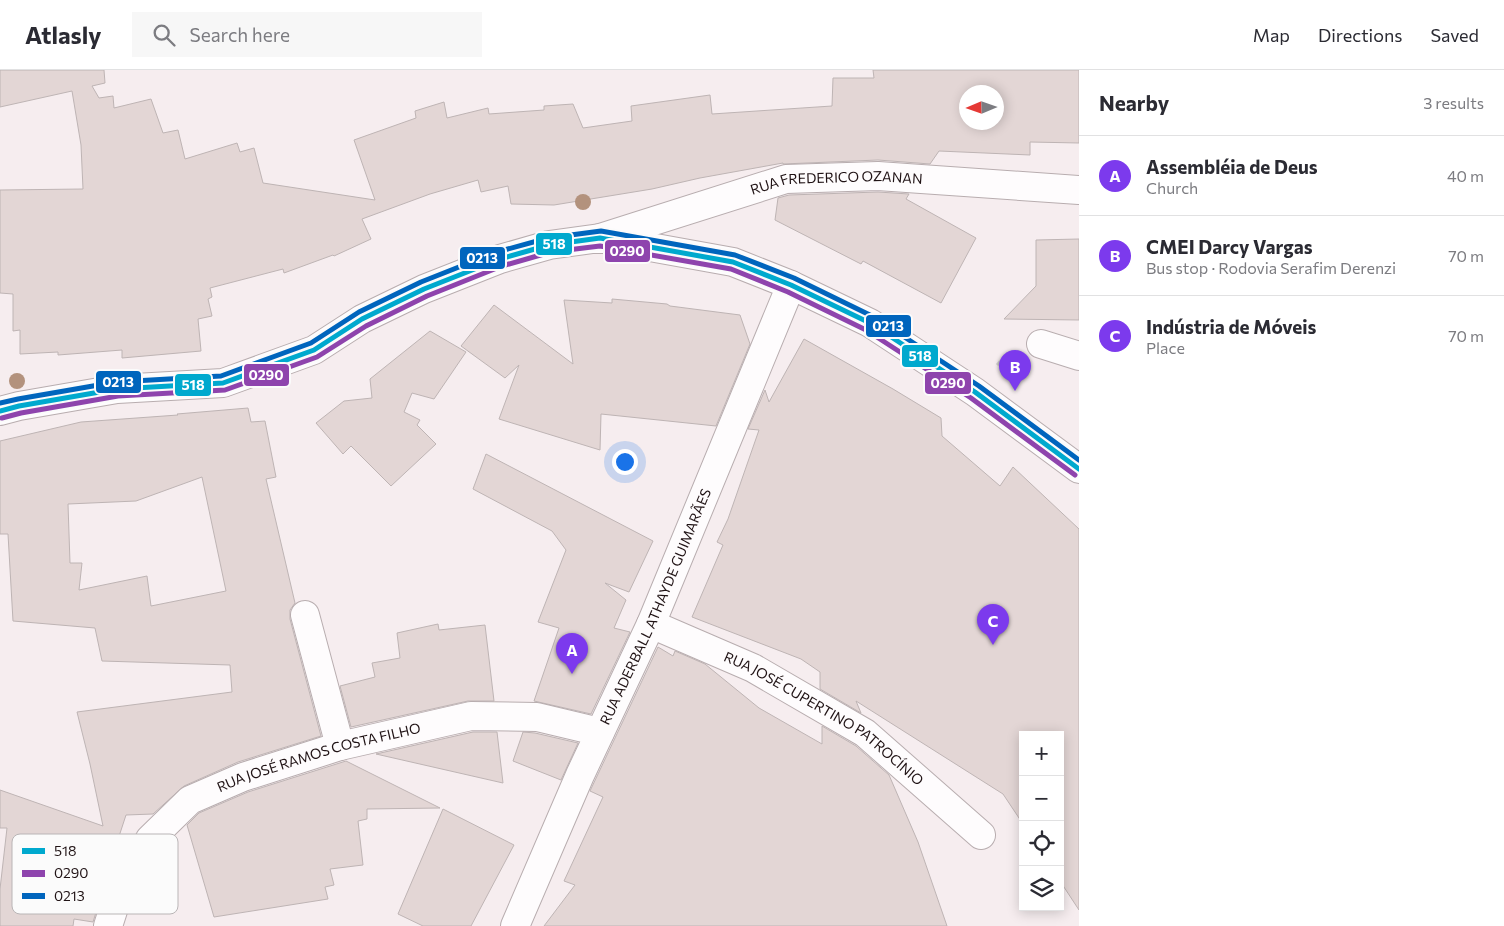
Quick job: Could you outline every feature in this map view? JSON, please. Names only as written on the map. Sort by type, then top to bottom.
[{"type":"street","name":"RUA FREDERICO OZANAN","points":[[600,238],[786,179],[878,176],[1079,190]]},
{"type":"street","points":[[0,411],[117,389],[223,383],[314,350],[362,319],[424,289],[500,259],[548,245],[600,238],[733,262],[791,284],[870,323],[975,392],[1079,469]]},
{"type":"street","name":"RUA ADERBALL ATHAYDE GUIMARÃES","points":[[515,926],[576,784],[651,624],[791,284]]},
{"type":"street","points":[[1041,344],[1079,356]]},
{"type":"street","points":[[305,615],[340,746]]},
{"type":"street","name":"RUA JOSÉ CUPERTINO PATROCÍNIO","points":[[651,624],[753,668],[865,733],[981,836]]},
{"type":"street","name":"RUA JOSÉ RAMOS COSTA FILHO","points":[[155,834],[190,800],[243,777],[340,746],[471,716],[537,717],[600,732]]},
{"type":"street","name":"RUA JOSÉ RAMOS COSTA FILHO","points":[[108,926],[112,914]]},
{"type":"path","points":[[975,392],[1019,339],[1041,344]]},
{"type":"building","points":[[0,70],[104,70],[105,83],[92,86],[99,98],[113,96],[114,108],[151,99],[163,133],[178,130],[185,159],[237,143],[240,152],[254,148],[263,183],[375,200],[354,140],[416,118],[415,111],[444,102],[447,118],[488,108],[489,114],[544,110],[544,106],[573,104],[583,128],[632,121],[631,106],[710,95],[712,114],[832,106],[833,78],[874,78],[873,70],[1079,70],[1079,143],[1030,142],[1030,155],[939,151],[930,164],[878,160],[783,163],[652,189],[554,205],[511,204],[508,186],[481,192],[478,180],[430,194],[362,219],[371,239],[334,256],[284,273],[283,269],[210,288],[212,297],[208,299],[212,316],[198,319],[201,351],[122,358],[122,350],[58,355],[58,352],[20,354],[20,330],[13,331],[13,294],[0,293],[0,190],[83,189],[81,145],[72,91],[0,107]]},
{"type":"building","points":[[878,192],[909,194],[906,199],[976,238],[941,303],[863,261],[861,264],[775,220],[778,198],[789,195]]},
{"type":"building","points":[[1079,239],[1079,320],[1004,319],[1036,286],[1036,240]]},
{"type":"building","points":[[612,299],[667,304],[670,306],[740,315],[750,344],[716,426],[601,414],[600,450],[499,419],[519,365],[505,378],[461,346],[494,305],[573,364],[564,300],[612,303]]},
{"type":"building","points":[[430,331],[466,352],[434,399],[412,393],[404,412],[420,420],[417,425],[436,444],[391,486],[351,446],[343,454],[316,423],[344,401],[372,398],[370,379]]},
{"type":"building","points":[[804,339],[941,418],[942,436],[1000,486],[1013,467],[1079,529],[1079,910],[1064,887],[1064,731],[1019,731],[1019,818],[1003,794],[856,701],[861,713],[820,689],[820,672],[801,659],[692,617],[723,545],[717,542],[728,519],[759,430],[748,429],[765,390],[769,402]]},
{"type":"building","points":[[248,408],[251,422],[265,421],[276,477],[266,479],[295,603],[290,610],[290,619],[321,736],[238,762],[184,786],[153,814],[126,815],[120,834],[12,834],[12,914],[96,914],[93,922],[74,919],[73,926],[0,926],[0,889],[7,828],[0,828],[0,790],[103,826],[77,712],[232,692],[230,665],[102,661],[95,628],[13,621],[8,534],[0,534],[0,441],[81,422]],"holes":[[[202,477],[226,591],[151,606],[147,576],[79,590],[82,563],[70,563],[68,504],[136,501]]]},
{"type":"building","points":[[486,454],[653,541],[629,592],[605,583],[626,600],[614,628],[630,632],[591,714],[534,701],[559,628],[538,622],[566,550],[552,531],[473,489]]},
{"type":"building","points":[[438,624],[439,630],[485,625],[494,701],[468,701],[351,727],[340,686],[375,677],[372,663],[400,658],[397,633]]},
{"type":"building","points":[[658,647],[673,656],[675,651],[705,664],[759,708],[822,744],[822,726],[856,746],[889,775],[918,842],[947,926],[544,926],[575,885],[564,881],[603,797],[590,791]]},
{"type":"building","points":[[473,732],[497,732],[503,783],[376,754]]},
{"type":"building","points":[[523,732],[578,743],[561,780],[513,761]]},
{"type":"building","points":[[346,761],[440,808],[367,809],[367,819],[358,821],[363,865],[330,869],[334,885],[325,887],[328,899],[214,917],[187,825],[199,813],[248,792]]},
{"type":"building","points":[[443,809],[514,845],[471,926],[423,926],[398,914]]},
{"type":"transit line","name":"0213","points":[[0,403],[116,382],[221,376],[311,343],[359,312],[421,282],[497,252],[548,238],[601,231],[735,255],[794,278],[874,317],[979,386],[1079,460]]},
{"type":"transit line","name":"518","points":[[0,411],[117,389],[223,383],[314,350],[362,319],[424,289],[500,259],[549,245],[600,238],[733,262],[791,285],[870,323],[975,392],[1079,469]]},
{"type":"transit line","name":"0290","points":[[2,418],[118,396],[225,390],[317,357],[366,326],[427,296],[502,266],[551,252],[600,246],[731,269],[788,292],[866,330],[971,398],[1075,475]]},
{"type":"place","name":"CMEI Darcy Vargas","points":[[1015,391]]},
{"type":"place","name":"Indústria de Móveis","points":[[993,645]]},
{"type":"place","name":"Assembléia de Deus","points":[[572,674]]}]
